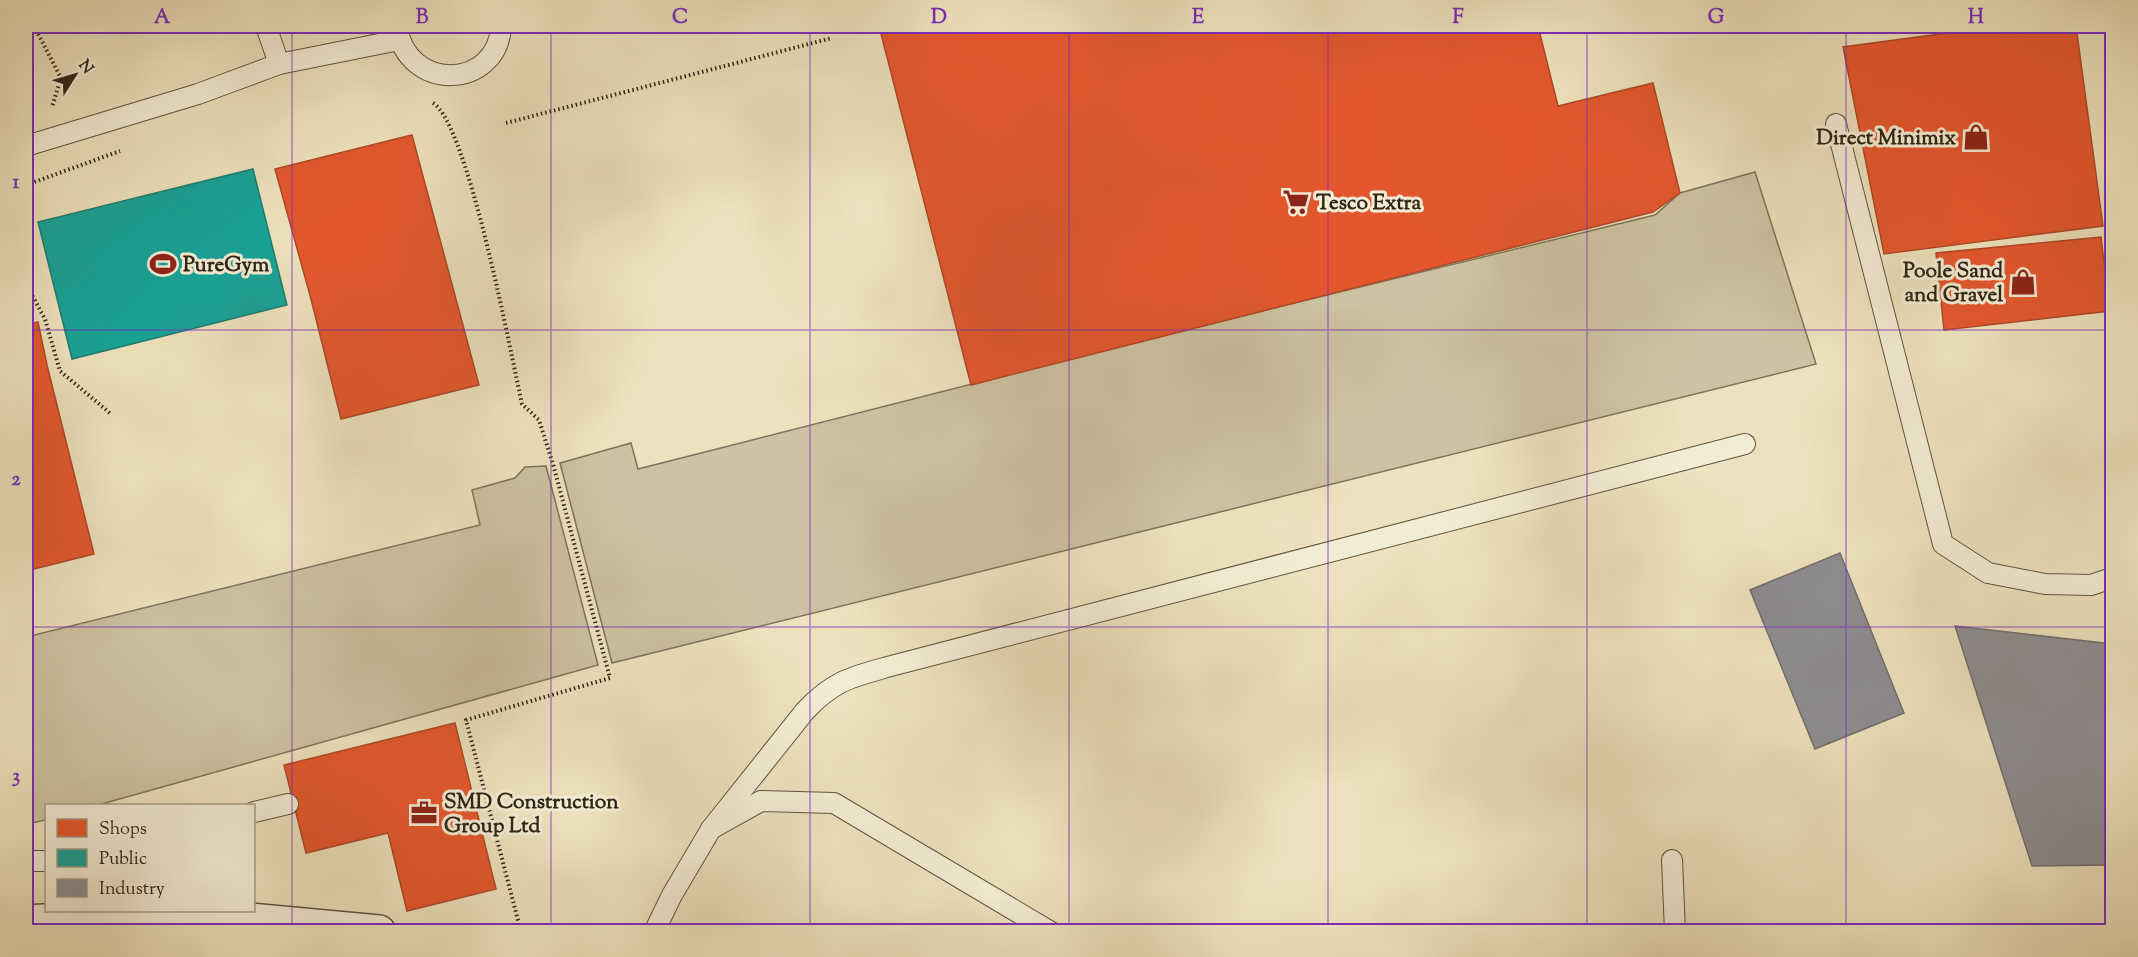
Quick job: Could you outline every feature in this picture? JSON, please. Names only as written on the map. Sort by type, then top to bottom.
[{"type":"street","points":[[26,922],[129,916],[248,915],[379,932]]},
{"type":"lane","points":[[266,26],[279,64]]},
{"type":"lane","points":[[26,146],[198,94],[279,64],[398,33],[408,57],[423,69],[442,75],[462,75],[479,67],[493,53],[501,36],[501,26]]},
{"type":"lane","points":[[1836,124],[1943,544],[1988,573],[2045,584],[2091,585],[2112,578]]},
{"type":"lane","points":[[654,932],[672,895],[711,829],[820,694],[844,680],[1234,575],[1745,444]]},
{"type":"lane","points":[[711,829],[761,801],[834,803],[1051,932]]},
{"type":"lane","points":[[255,812],[288,804]]},
{"type":"lane","points":[[1672,860],[1675,932]]},
{"type":"lane","points":[[26,861],[45,861]]},
{"type":"path","points":[[34,26],[61,78],[52,107]]},
{"type":"path","points":[[506,123],[832,38]]},
{"type":"path","points":[[430,101],[439,107],[455,139],[484,230],[522,404],[539,420],[610,678],[466,720],[521,932]]},
{"type":"path","points":[[26,185],[123,150]]},
{"type":"path","points":[[26,284],[45,319],[60,370],[111,414]]},
{"type":"shaded area","points":[[1755,172],[1816,364],[612,663],[560,463],[631,443],[638,469],[1184,330],[1655,215],[1680,193]]},
{"type":"shaded area","points":[[546,466],[598,665],[102,804],[45,804],[45,820],[26,824],[26,637],[480,525],[472,490],[515,478],[525,467]]},
{"type":"building: Shops","name":"Tesco Extra","points":[[879,26],[1538,26],[1558,106],[1653,83],[1680,193],[1653,212],[971,385]]},
{"type":"building: Shops","name":"Direct Minimix","points":[[2000,26],[2076,26],[2103,226],[1884,254],[1843,47]]},
{"type":"building: Shops","points":[[412,135],[479,385],[341,419],[275,169]]},
{"type":"building: Shops","name":"Poole Sand and Gravel","points":[[2101,237],[2110,311],[1944,330],[1936,253]]},
{"type":"building: Shops","points":[[38,322],[94,554],[26,571],[26,325]]},
{"type":"building: Shops","points":[[455,723],[496,889],[407,911],[388,833],[306,853],[284,765]]},
{"type":"building: Public","name":"PureGym","points":[[253,169],[287,305],[72,359],[38,222]]},
{"type":"building: Industry","points":[[1840,553],[1904,713],[1815,749],[1750,590]]},
{"type":"building: Industry","points":[[1955,626],[2112,644],[2112,794],[2106,865],[2032,866]]},
{"type":"place","name":"Direct Minimix","points":[[1976,137]]},
{"type":"place","name":"Tesco Extra","points":[[1296,202]]},
{"type":"place","name":"PureGym","points":[[163,264]]},
{"type":"place","name":"Poole Sand and Gravel","points":[[2023,282]]},
{"type":"place","name":"SMD Construction Group Ltd","points":[[424,813]]}]
